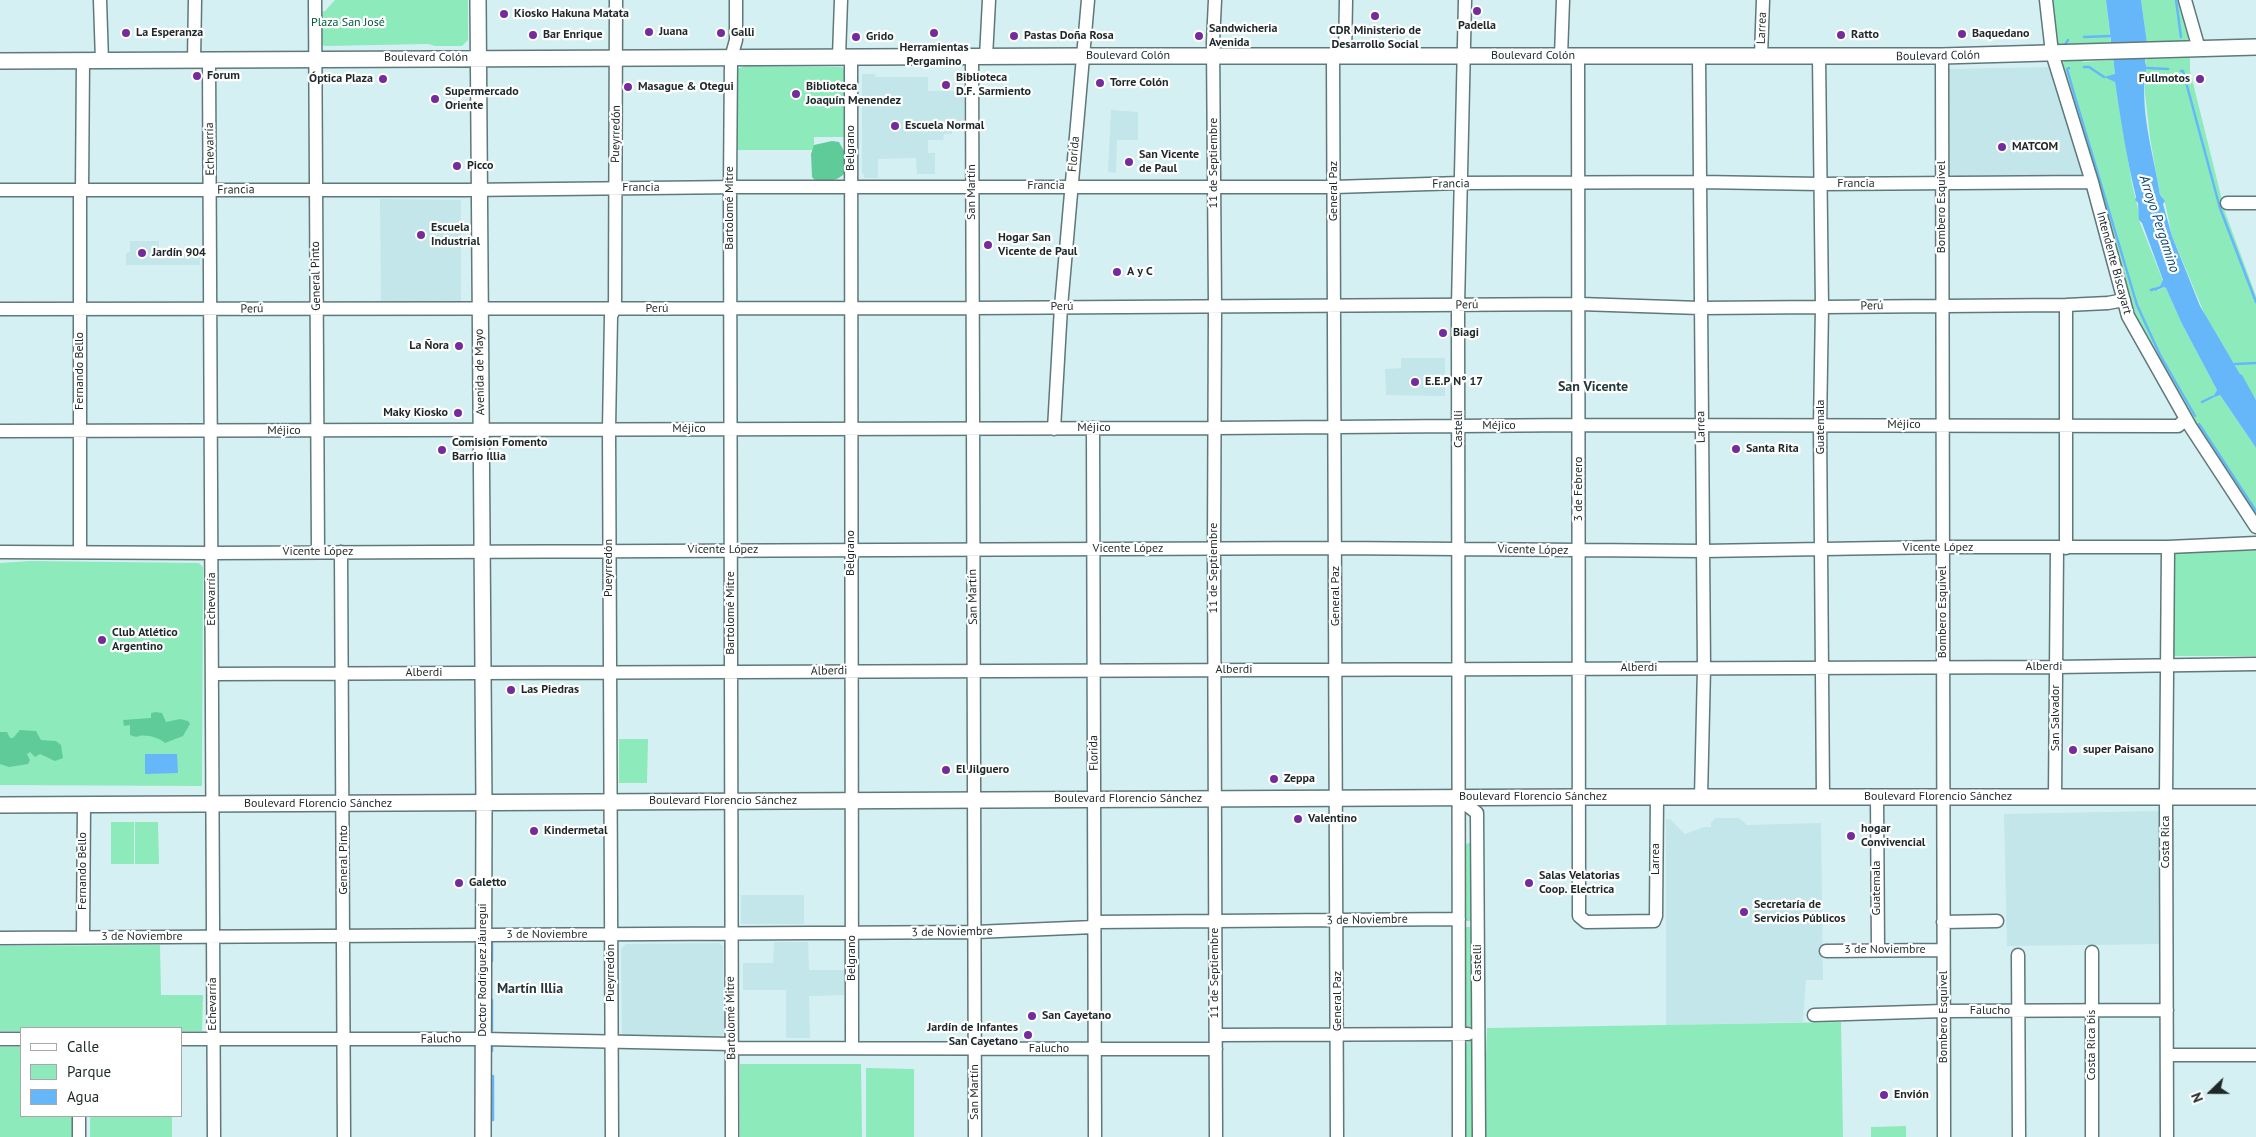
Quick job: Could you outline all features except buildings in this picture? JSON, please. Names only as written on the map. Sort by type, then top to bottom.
[{"type":"main road","name":"Avenida de Mayo","points":[[478,0],[484,804]]},
{"type":"main road","name":"Boulevard Colón","points":[[0,61],[1083,56],[1942,56],[2256,47]]},
{"type":"main road","name":"Boulevard Florencio Sánchez","points":[[0,805],[484,804],[730,800],[1215,798],[2256,797]]},
{"type":"main road","name":"Doctor Rodríguez Jáuregui","points":[[483,1137],[484,804]]},
{"type":"street","points":[[100,0],[102,61]]},
{"type":"street","name":"Echevarría","points":[[195,0],[202,61],[210,190],[214,1137]]},
{"type":"street","name":"General Pinto","points":[[315,0],[314,189],[317,309],[318,552]]},
{"type":"street","name":"Pueyrredón","points":[[612,1137],[610,1042],[609,429],[611,316],[615,308],[616,0]]},
{"type":"street","name":"Bartolomé Mitre","points":[[732,1137],[730,934],[730,187],[731,58],[736,40],[736,0]]},
{"type":"street","name":"Belgrano","points":[[841,0],[852,187],[852,1048]]},
{"type":"street","name":"San Martín","points":[[975,1137],[972,186],[979,57],[990,0]]},
{"type":"street","name":"Florida","points":[[1054,428],[1061,307],[1088,0]]},
{"type":"street","name":"11 de Septiembre","points":[[1215,0],[1213,187],[1215,307],[1216,1137]]},
{"type":"street","name":"General Paz","points":[[1337,1137],[1338,920],[1334,187],[1339,56],[1346,0]]},
{"type":"street","name":"Castelli","points":[[1459,1137],[1458,306],[1464,0]]},
{"type":"street","points":[[1561,56],[1563,0]]},
{"type":"street","name":"Larrea","points":[[1761,56],[1763,0]]},
{"type":"street","name":"Intendente Biscayart","points":[[2046,0],[2052,53],[2092,182],[2128,316],[2186,418],[2256,527]]},
{"type":"street","points":[[2185,0],[2199,49]]},
{"type":"street","name":"3 de Febrero","points":[[1578,56],[1580,304],[1579,916],[1582,921],[1654,921]]},
{"type":"street","name":"Larrea","points":[[1699,56],[1704,668],[1701,797]]},
{"type":"street","name":"Guatemala","points":[[1818,56],[1822,306],[1820,425],[1823,797]]},
{"type":"street","name":"Bombero Esquivel","points":[[1942,56],[1944,1137]]},
{"type":"street","name":"Fernando Bello","points":[[80,552],[79,431],[83,61]]},
{"type":"street","name":"Francia","points":[[0,190],[972,186],[1334,187],[1701,182],[1941,184],[2092,182]]},
{"type":"street","points":[[2227,203],[2256,203]]},
{"type":"street","name":"Perú","points":[[0,309],[852,309],[1580,304],[1700,308],[2066,305],[2108,303],[2124,300]]},
{"type":"street","name":"San Salvador","points":[[2055,798],[2056,667],[2062,548],[2066,305]]},
{"type":"street","name":"Méjico","points":[[0,431],[481,431],[1579,425],[2178,426],[2186,418]]},
{"type":"street","name":"Florida","points":[[1093,428],[1095,1137]]},
{"type":"street","name":"Vicente López","points":[[0,552],[212,553],[1336,548],[1702,551],[1943,547],[2168,548],[2256,543]]},
{"type":"street","name":"Costa Rica","points":[[2167,1137],[2166,797],[2168,548]]},
{"type":"street","name":"General Pinto","points":[[341,552],[344,1137]]},
{"type":"street","name":"Alberdi","points":[[212,674],[2056,667],[2256,664]]},
{"type":"street","name":"Guatemala","points":[[1877,796],[1878,950]]},
{"type":"street","name":"Larrea","points":[[1654,921],[1656,916],[1657,797]]},
{"type":"street","name":"Castelli","points":[[1458,798],[1477,813],[1479,1137]]},
{"type":"street","name":"Fernando Bello","points":[[83,937],[84,805]]},
{"type":"street","name":"3 de Noviembre","points":[[0,938],[975,932],[1094,925],[1215,921],[1459,921],[1478,924]]},
{"type":"street","points":[[1943,922],[1997,921]]},
{"type":"street","name":"3 de Noviembre","points":[[1826,950],[1943,950]]},
{"type":"street","name":"Costa Rica bis","points":[[2092,952],[2092,1137]]},
{"type":"street","points":[[2018,954],[2019,1137]]},
{"type":"street","name":"Falucho","points":[[1814,1015],[1944,1011],[2167,1010]]},
{"type":"street","points":[[1216,1035],[1478,1034]]},
{"type":"street","points":[[0,1039],[20,1039]]},
{"type":"street","name":"Falucho","points":[[182,1039],[483,1039],[852,1048],[1216,1049]]},
{"type":"street","points":[[2167,1054],[2256,1055]]},
{"type":"street","points":[[78,1137],[79,1117]]},
{"type":"shaded area","points":[[2055,67],[2087,169],[2083,175],[1954,177],[1949,173],[1949,69]]},
{"type":"shaded area","name":"Escuela Normal","points":[[862,74],[875,74],[875,77],[928,77],[928,91],[964,91],[964,131],[952,131],[952,134],[944,134],[943,140],[928,140],[928,153],[935,153],[935,174],[917,174],[916,158],[878,159],[878,178],[864,178],[864,174],[862,174]]},
{"type":"shaded area","points":[[1111,110],[1138,112],[1138,140],[1117,140],[1116,173],[1108,172]]},
{"type":"shaded area","name":"Escuela Industrial","points":[[380,199],[461,200],[461,301],[381,301]]},
{"type":"shaded area","name":"Jardín 904","points":[[130,241],[159,241],[159,254],[200,254],[200,265],[126,265],[126,253],[130,252]]},
{"type":"shaded area","name":"E.E.P N° 17","points":[[1401,358],[1445,358],[1445,396],[1386,395],[1385,369],[1401,368]]},
{"type":"shaded area","points":[[2161,811],[2163,944],[2007,946],[2004,814]]},
{"type":"shaded area","name":"Secretaría de Servicios Públicos","points":[[1715,818],[1739,818],[1747,825],[1821,823],[1823,980],[1806,980],[1803,1022],[1666,1025],[1666,819],[1670,819],[1685,834],[1704,827],[1711,827],[1711,823]]},
{"type":"shaded area","points":[[741,895],[804,895],[804,924],[741,924]]},
{"type":"shaded area","points":[[774,942],[808,942],[809,970],[844,970],[844,995],[809,996],[810,1038],[786,1038],[786,990],[743,990],[743,963],[773,963]]},
{"type":"shaded area","points":[[719,943],[723,946],[724,1033],[721,1036],[625,1036],[622,1033],[621,949],[626,944]]},
{"type":"green space","name":"Plaza San José","points":[[335,0],[468,0],[468,40],[462,46],[435,46],[428,44],[325,46],[321,44],[321,12],[325,11]]},
{"type":"green space","points":[[2050,0],[2106,0],[2111,44],[2081,44],[2080,48],[2056,45]]},
{"type":"green space","points":[[2141,0],[2181,0],[2190,37],[2187,40],[2176,43],[2147,43]]},
{"type":"green space","points":[[2190,58],[2190,71],[2225,212],[2256,296],[2256,400],[2207,320],[2172,236],[2165,203],[2160,195],[2150,138],[2145,94],[2145,63],[2147,59]]},
{"type":"green space","points":[[2083,59],[2083,62],[2113,60],[2115,74],[2113,79],[2132,184],[2140,217],[2139,220],[2163,281],[2157,291],[2164,287],[2166,288],[2181,322],[2217,390],[2212,398],[2220,395],[2256,448],[2256,520],[2194,423],[2133,314],[2061,65],[2065,60]]},
{"type":"green space","points":[[745,66],[842,67],[846,72],[847,137],[814,137],[814,150],[735,150],[737,69]]},
{"type":"green space","points":[[832,141],[839,142],[844,151],[844,174],[838,179],[831,181],[815,180],[812,177],[811,154],[814,145]]},
{"type":"green space","points":[[2256,550],[2256,656],[2174,656],[2173,553]]},
{"type":"green space","name":"Club Atlético Argentino","points":[[31,561],[199,563],[203,567],[202,786],[0,785],[0,563]]},
{"type":"green space","points":[[151,713],[162,713],[166,722],[180,719],[188,721],[190,724],[183,736],[165,743],[151,736],[143,735],[136,737],[130,735],[130,725],[124,726],[123,720],[151,718]]},
{"type":"green space","points":[[20,730],[36,731],[41,740],[56,741],[61,745],[63,758],[55,761],[40,754],[35,757],[30,752],[27,754],[30,760],[28,764],[9,767],[0,764],[0,732],[7,732],[10,738],[13,738]]},
{"type":"green space","points":[[619,739],[648,739],[647,783],[619,783]]},
{"type":"green space","points":[[111,822],[134,822],[134,864],[111,864]]},
{"type":"green space","points":[[135,822],[158,822],[159,864],[135,864]]},
{"type":"green space","points":[[1471,843],[1474,921],[1463,921],[1464,845]]},
{"type":"green space","points":[[1463,927],[1474,927],[1473,1025],[1468,1027],[1464,1025]]},
{"type":"green space","points":[[160,945],[161,995],[203,995],[202,1031],[182,1031],[182,1027],[20,1027],[20,1031],[0,1031],[0,946]]},
{"type":"green space","points":[[1841,1022],[1843,1137],[1483,1137],[1487,1028]]},
{"type":"green space","points":[[1470,1041],[1473,1042],[1475,1137],[1463,1137],[1463,1045]]},
{"type":"green space","points":[[0,1047],[20,1047],[20,1117],[73,1117],[73,1137],[0,1137]]},
{"type":"green space","points":[[740,1064],[861,1064],[862,1137],[740,1137]]},
{"type":"green space","points":[[866,1068],[914,1069],[914,1137],[866,1137]]},
{"type":"green space","points":[[90,1117],[172,1117],[172,1137],[90,1137]]},
{"type":"green space","points":[[1906,1126],[1906,1137],[1871,1137],[1871,1127]]},
{"type":"water","name":"Arroyo Pergamino","points":[[2106,0],[2141,0],[2147,43],[2144,101],[2160,195],[2165,201],[2163,204],[2172,236],[2200,306],[2256,400],[2256,448],[2220,395],[2212,398],[2217,390],[2181,322],[2166,288],[2155,291],[2154,288],[2160,286],[2163,280],[2142,223],[2139,220],[2138,203],[2135,200],[2115,82],[2104,77],[2115,74]]},
{"type":"water","points":[[145,754],[177,754],[178,773],[145,774]]},
{"type":"waterway","points":[[2176,0],[2181,37]]},
{"type":"waterway","points":[[2084,37],[2110,36]]},
{"type":"waterway","points":[[2065,45],[2068,40]]},
{"type":"waterway","points":[[2084,67],[2089,67],[2104,77]]},
{"type":"waterway","points":[[2069,68],[2067,69],[2075,97],[2137,305],[2160,355],[2195,416]]},
{"type":"waterway","points":[[2147,68],[2168,69]]},
{"type":"waterway","points":[[2181,71],[2183,71],[2220,208],[2256,302]]},
{"type":"waterway","points":[[2235,364],[2256,363]]},
{"type":"waterway","points":[[2202,402],[2212,397]]},
{"type":"waterway","points":[[2199,424],[2256,511]]},
{"type":"waterway","points":[[492,940],[492,961]]},
{"type":"waterway","points":[[492,1000],[492,1030]]},
{"type":"waterway","points":[[493,1076],[493,1120]]},
{"type":"place","name":"Padella","points":[[1477,11]]},
{"type":"place","name":"Kiosko Hakuna Matata","points":[[504,14]]},
{"type":"place","name":"CDR Ministerio de Desarrollo Social","points":[[1375,16]]},
{"type":"place","name":"Juana","points":[[649,32]]},
{"type":"place","name":"La Esperanza","points":[[126,33]]},
{"type":"place","name":"Galli","points":[[721,33]]},
{"type":"place","name":"Herramientas Pergamino","points":[[934,33]]},
{"type":"place","name":"Baquedano","points":[[1962,34]]},
{"type":"place","name":"Bar Enrique","points":[[533,35]]},
{"type":"place","name":"Ratto","points":[[1841,35]]},
{"type":"place","name":"Pastas Doña Rosa","points":[[1014,36]]},
{"type":"place","name":"Sandwicheria Avenida","points":[[1199,36]]},
{"type":"place","name":"Grido","points":[[856,37]]},
{"type":"place","name":"Forum","points":[[197,76]]},
{"type":"place","name":"Óptica Plaza","points":[[383,79]]},
{"type":"place","name":"Fullmotos","points":[[2200,79]]},
{"type":"place","name":"Torre Colón","points":[[1100,83]]},
{"type":"place","name":"Biblioteca D.F. Sarmiento","points":[[946,85]]},
{"type":"place","name":"Masague & Otegui","points":[[628,87]]},
{"type":"place","name":"Biblioteca Joaquín Menendez","points":[[796,94]]},
{"type":"place","name":"Supermercado Oriente","points":[[435,99]]},
{"type":"place","name":"Escuela Normal","points":[[895,126]]},
{"type":"place","name":"MATCOM","points":[[2002,147]]},
{"type":"place","name":"San Vicente de Paul","points":[[1129,162]]},
{"type":"place","name":"Picco","points":[[457,166]]},
{"type":"place","name":"Escuela Industrial","points":[[421,235]]},
{"type":"place","name":"Hogar San Vicente de Paul","points":[[988,245]]},
{"type":"place","name":"Jardín 904","points":[[142,253]]},
{"type":"place","name":"A y C","points":[[1117,272]]},
{"type":"place","name":"Biagi","points":[[1443,333]]},
{"type":"place","name":"La Ñora","points":[[459,346]]},
{"type":"place","name":"E.E.P N° 17","points":[[1415,382]]},
{"type":"place","name":"Maky Kiosko","points":[[458,413]]},
{"type":"place","name":"Santa Rita","points":[[1736,449]]},
{"type":"place","name":"Comision Fomento Barrio Illia","points":[[442,450]]},
{"type":"place","name":"Club Atlético Argentino","points":[[102,640]]},
{"type":"place","name":"Las Piedras","points":[[511,690]]},
{"type":"place","name":"super Paisano","points":[[2073,750]]},
{"type":"place","name":"El Jilguero","points":[[946,770]]},
{"type":"place","name":"Zeppa","points":[[1274,779]]},
{"type":"place","name":"Valentino","points":[[1298,819]]},
{"type":"place","name":"Kindermetal","points":[[534,831]]},
{"type":"place","name":"hogar Convivencial","points":[[1851,836]]},
{"type":"place","name":"Galetto","points":[[459,883]]},
{"type":"place","name":"Salas Velatorias Coop. Electrica","points":[[1529,883]]},
{"type":"place","name":"Secretaría de Servicios Públicos","points":[[1744,912]]},
{"type":"place","name":"San Cayetano","points":[[1032,1016]]},
{"type":"place","name":"Jardín de Infantes San Cayetano","points":[[1028,1035]]},
{"type":"place","name":"Envión","points":[[1884,1095]]},
{"type":"district","name":"San Vicente","points":[[1593,387]]},
{"type":"district","name":"Martín Illia","points":[[530,989]]}]
